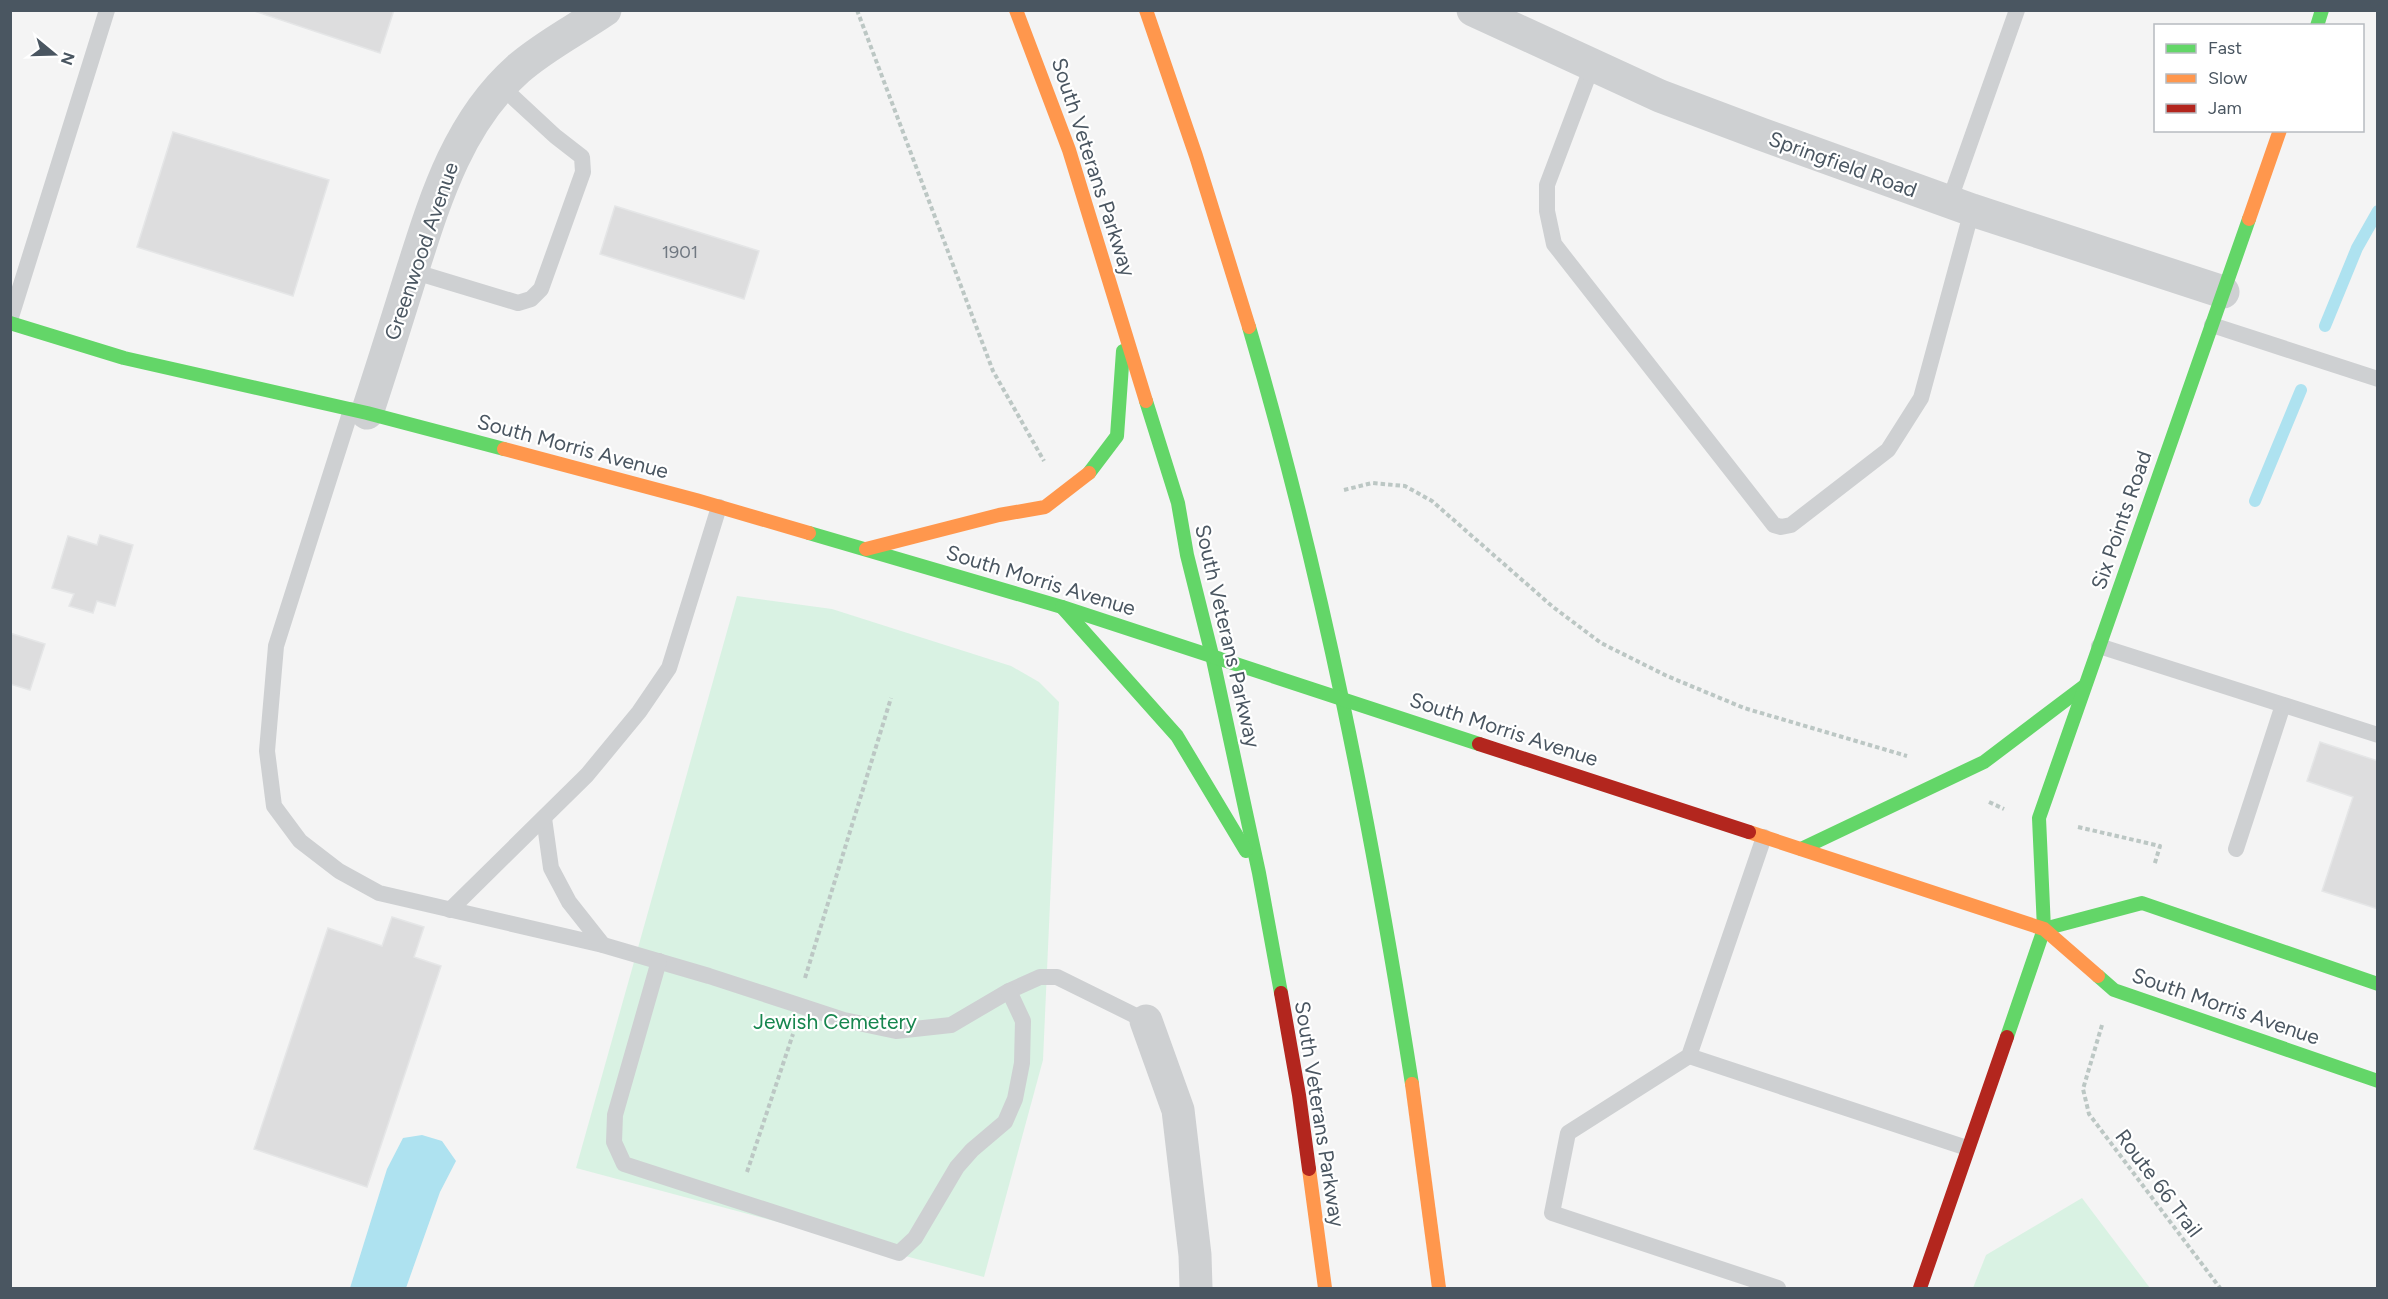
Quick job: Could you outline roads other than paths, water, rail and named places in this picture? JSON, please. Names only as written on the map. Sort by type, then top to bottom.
[{"type":"main road","name":"South Veterans Parkway","points":[[1016,10],[1069,150],[1178,503],[1187,555],[1212,656],[1259,873],[1299,1095],[1324,1288]]},
{"type":"main road","points":[[1146,10],[1215,213],[1290,473],[1320,590],[1403,1017],[1424,1158],[1439,1288]]},
{"type":"main road","name":"Six Points Road","points":[[2044,929],[2039,818],[2279,132]]},
{"type":"main road","name":"South Morris Avenue","points":[[10,322],[124,358],[359,411],[719,507],[1062,607],[2044,929],[2114,990],[2378,1081]]},
{"type":"main road","points":[[866,549],[999,515],[1045,507],[1085,478],[1117,436],[1124,328]]},
{"type":"main road","points":[[1062,607],[1177,736],[1259,873]]},
{"type":"main road","points":[[1801,849],[1984,762],[2083,687]]},
{"type":"main road","points":[[1920,1288],[2044,929],[2142,903],[2378,984]]},
{"type":"street","name":"Greenwood Avenue","points":[[359,411],[412,271],[430,213],[452,160],[473,120],[518,69],[548,46],[605,10]]},
{"type":"street","name":"Springfield Road","points":[[1473,10],[1670,100],[1960,206],[2223,292]]},
{"type":"street","points":[[1146,1021],[1178,1110],[1196,1288]]},
{"type":"lane","points":[[10,322],[107,10]]},
{"type":"lane","points":[[1592,66],[1547,185],[1547,211],[1554,244],[1774,525],[1781,527],[1791,525],[1888,450],[1921,399],[1960,206],[2017,10]]},
{"type":"lane","points":[[412,271],[518,303],[531,299],[541,289],[583,172],[582,157],[555,136],[501,86]]},
{"type":"lane","points":[[2212,325],[2378,379]]},
{"type":"lane","points":[[359,411],[276,646],[267,751],[274,806],[300,841],[339,871],[379,893],[603,945],[844,1020],[896,1031],[951,1025],[1009,991],[1040,977],[1056,977],[1146,1021]]},
{"type":"lane","points":[[450,910],[587,775],[639,712],[669,668],[719,507]]},
{"type":"lane","points":[[2099,646],[2378,735]]},
{"type":"lane","points":[[2236,849],[2283,705]]},
{"type":"lane","points":[[544,818],[551,867],[569,902],[603,945]]},
{"type":"lane","points":[[1764,837],[1689,1056],[1568,1132],[1552,1213],[1778,1288]]},
{"type":"lane","points":[[659,961],[615,1115],[614,1142],[624,1164],[899,1253],[915,1238],[957,1167],[972,1150],[1005,1122],[1015,1099],[1022,1063],[1023,1021],[1009,991]]},
{"type":"lane","points":[[1689,1056],[1967,1148]]},
{"type":"water","points":[[422,1135],[442,1141],[456,1161],[440,1192],[406,1288],[350,1288],[387,1169],[403,1138]]},
{"type":"waterway","points":[[2325,326],[2357,248],[2378,211]]},
{"type":"waterway","points":[[2255,501],[2301,390]]},
{"type":"park label","name":"Jewish Cemetery","points":[[835,1021]]}]
